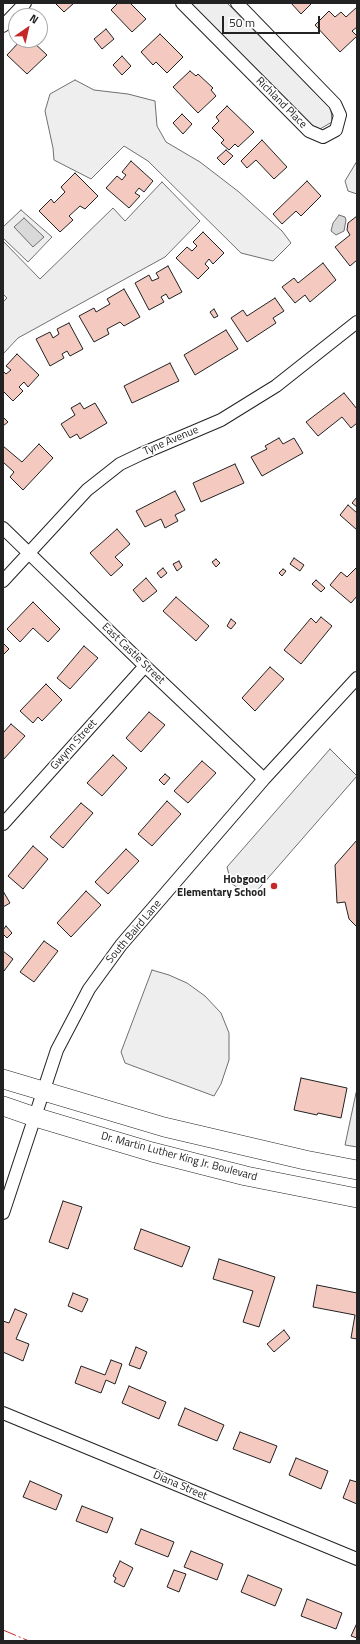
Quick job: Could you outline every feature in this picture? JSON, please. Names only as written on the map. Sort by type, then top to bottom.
[{"type":"main road","points":[[3,1079],[164,1127],[305,1160],[357,1170]]},
{"type":"main road","name":"Dr. Martin Luther King Jr. Boulevard","points":[[3,1106],[152,1152],[246,1176],[357,1198]]},
{"type":"street","points":[[3,26],[25,3]]},
{"type":"street","name":"Richland Place","points":[[182,3],[309,131],[323,137],[336,130],[340,115],[335,104],[237,3]]},
{"type":"street","name":"Tyne Avenue","points":[[3,581],[88,490],[120,464],[221,420],[276,386],[357,322]]},
{"type":"street","name":"East Castle Street","points":[[3,528],[264,779]]},
{"type":"street","name":"Gwynn Street","points":[[3,824],[145,666]]},
{"type":"street","name":"South Baird Lane","points":[[3,1213],[57,1050],[89,989],[121,945],[264,779],[357,678]]},
{"type":"street","name":"Diana Street","points":[[3,1413],[357,1559]]},
{"type":"shaded area","points":[[191,3],[227,3],[331,109],[332,122],[320,129],[309,124]]},
{"type":"shaded area","points":[[75,80],[94,90],[128,94],[155,101],[157,126],[166,142],[200,162],[239,192],[282,231],[291,243],[273,261],[241,253],[148,161],[124,146],[91,179],[54,160],[45,111],[50,94]]},
{"type":"shaded area","points":[[357,161],[357,194],[348,191],[345,181]]},
{"type":"shaded area","points":[[162,182],[200,221],[165,257],[18,338],[3,354],[3,302],[7,298],[3,294],[3,241],[40,279],[113,208],[125,221]]},
{"type":"shaded area","points":[[21,210],[52,237],[28,262],[3,238],[3,227]]},
{"type":"shaded area","points":[[339,215],[345,217],[346,220],[344,231],[336,235],[331,231],[333,223]]},
{"type":"shaded area","points":[[24,218],[44,237],[33,247],[14,227]]},
{"type":"shaded area","points":[[330,749],[357,776],[255,893],[242,891],[231,883],[227,867]]},
{"type":"shaded area","points":[[152,970],[169,975],[187,983],[205,996],[221,1013],[229,1033],[229,1060],[221,1084],[214,1096],[125,1063],[121,1052]]},
{"type":"shaded area","points":[[357,1093],[357,1147],[345,1145]]},
{"type":"building","points":[[55,3],[74,3],[64,12]]},
{"type":"building","points":[[118,3],[130,3],[146,19],[132,32],[111,10]]},
{"type":"building","points":[[291,3],[312,3],[301,14]]},
{"type":"building","points":[[357,7],[357,27],[352,31],[357,36],[340,52],[315,25],[329,11],[335,17],[341,12],[346,17]]},
{"type":"building","points":[[106,29],[114,39],[102,49],[94,39]]},
{"type":"building","points":[[160,34],[183,57],[167,73],[156,62],[153,65],[141,52]]},
{"type":"building","points":[[14,48],[40,48],[47,55],[27,74],[7,55]]},
{"type":"building","points":[[122,56],[131,66],[122,75],[113,65]]},
{"type":"building","points":[[190,71],[196,76],[198,74],[213,88],[211,90],[216,96],[198,113],[173,87]]},
{"type":"building","points":[[227,106],[254,132],[238,147],[235,144],[229,150],[221,143],[224,140],[212,128],[219,121],[216,117]]},
{"type":"building","points":[[182,114],[192,124],[183,134],[173,123]]},
{"type":"building","points":[[262,140],[287,167],[274,179],[256,160],[247,168],[241,161]]},
{"type":"building","points":[[226,150],[233,156],[224,165],[217,158]]},
{"type":"building","points":[[131,161],[153,181],[144,192],[139,188],[135,193],[140,196],[129,208],[106,188],[117,176],[122,180],[126,175],[122,172]]},
{"type":"building","points":[[75,173],[98,196],[85,209],[80,206],[69,216],[73,220],[60,232],[39,211],[51,199],[54,203],[65,192],[61,187]]},
{"type":"building","points":[[307,181],[321,196],[301,216],[296,211],[282,224],[273,214]]},
{"type":"building","points":[[357,216],[357,260],[350,266],[335,247],[350,235],[347,230],[348,223]]},
{"type":"building","points":[[203,232],[224,253],[213,264],[209,259],[205,264],[209,268],[198,279],[176,258],[187,247],[192,251],[197,246],[193,242]]},
{"type":"building","points":[[323,263],[336,280],[310,302],[305,295],[295,303],[282,287],[294,278],[298,283]]},
{"type":"building","points":[[168,266],[182,292],[169,299],[166,294],[161,297],[164,302],[149,310],[135,283],[149,275],[152,281],[159,278],[156,273]]},
{"type":"building","points":[[124,289],[140,317],[124,326],[120,322],[107,329],[109,334],[94,342],[79,316],[94,308],[96,312],[110,304],[107,299]]},
{"type":"building","points":[[275,298],[284,311],[273,318],[276,323],[247,342],[231,318],[243,310],[247,316]]},
{"type":"building","points":[[214,309],[218,316],[214,318],[210,312]]},
{"type":"building","points":[[69,323],[83,349],[70,356],[67,351],[62,354],[64,358],[50,366],[36,339],[50,332],[53,338],[59,334],[57,329]]},
{"type":"building","points":[[226,330],[238,349],[195,375],[184,355]]},
{"type":"building","points":[[17,354],[39,375],[28,387],[24,382],[19,387],[23,391],[13,401],[3,391],[3,371],[6,374],[11,370],[6,366]]},
{"type":"building","points":[[170,363],[179,381],[132,403],[124,386]]},
{"type":"building","points":[[344,393],[357,409],[357,423],[351,428],[342,417],[318,436],[306,422]]},
{"type":"building","points":[[80,403],[84,409],[95,403],[107,423],[80,439],[77,434],[70,438],[61,424],[75,415],[71,408]]},
{"type":"building","points":[[3,417],[8,422],[3,426]]},
{"type":"building","points":[[279,438],[283,444],[294,438],[303,453],[262,476],[251,457],[267,449],[265,446]]},
{"type":"building","points":[[39,444],[53,458],[23,490],[10,477],[14,472],[3,462],[3,446],[22,462]]},
{"type":"building","points":[[235,464],[244,483],[201,502],[193,483]]},
{"type":"building","points":[[175,491],[185,510],[175,515],[178,521],[165,528],[161,519],[145,527],[136,511]]},
{"type":"building","points":[[357,497],[357,507],[352,503]]},
{"type":"building","points":[[348,505],[357,513],[357,530],[340,515]]},
{"type":"building","points":[[117,529],[130,544],[115,557],[123,565],[111,576],[90,553]]},
{"type":"building","points":[[294,558],[304,565],[300,571],[290,564]]},
{"type":"building","points":[[216,559],[220,563],[216,567],[212,562]]},
{"type":"building","points":[[179,561],[182,567],[177,571],[173,564]]},
{"type":"building","points":[[357,567],[357,596],[351,603],[330,585],[341,572],[347,577]]},
{"type":"building","points":[[163,568],[167,573],[161,578],[157,573]]},
{"type":"building","points":[[283,569],[286,571],[282,576],[279,573]]},
{"type":"building","points":[[146,578],[157,591],[143,602],[133,590]]},
{"type":"building","points":[[316,580],[325,588],[321,592],[312,584]]},
{"type":"building","points":[[176,597],[209,626],[196,641],[163,611]]},
{"type":"building","points":[[33,602],[60,629],[48,642],[33,628],[20,642],[7,629]]},
{"type":"building","points":[[321,617],[332,626],[301,664],[284,650],[311,618],[316,623]]},
{"type":"building","points":[[231,619],[236,623],[231,629],[227,626]]},
{"type":"building","points":[[3,643],[9,649],[3,655]]},
{"type":"building","points":[[84,646],[98,658],[70,689],[57,678]]},
{"type":"building","points":[[270,667],[284,679],[255,711],[242,698]]},
{"type":"building","points":[[46,684],[62,700],[42,721],[38,717],[33,723],[20,711]]},
{"type":"building","points":[[149,712],[165,725],[141,752],[126,738]]},
{"type":"building","points":[[11,724],[25,736],[3,760],[3,733]]},
{"type":"building","points":[[113,755],[127,768],[102,796],[87,783]]},
{"type":"building","points":[[202,761],[216,773],[188,803],[174,791]]},
{"type":"building","points":[[165,774],[170,778],[164,785],[159,780]]},
{"type":"building","points":[[167,801],[181,814],[152,846],[138,834]]},
{"type":"building","points":[[81,803],[93,813],[63,848],[50,837]]},
{"type":"building","points":[[357,840],[357,927],[349,919],[345,902],[337,903],[335,865]]},
{"type":"building","points":[[33,846],[48,859],[23,889],[8,876]]},
{"type":"building","points":[[126,849],[139,861],[108,894],[95,882]]},
{"type":"building","points":[[3,891],[10,903],[3,907]]},
{"type":"building","points":[[86,891],[101,905],[71,937],[57,923]]},
{"type":"building","points":[[6,926],[12,933],[7,938],[3,934],[3,930]]},
{"type":"building","points":[[44,941],[58,951],[34,982],[20,972]]},
{"type":"building","points":[[3,951],[13,959],[4,971],[3,971]]},
{"type":"building","points":[[301,1078],[347,1088],[341,1118],[294,1110]]},
{"type":"building","points":[[63,1201],[82,1207],[68,1249],[49,1242]]},
{"type":"building","points":[[141,1229],[190,1247],[182,1267],[134,1249]]},
{"type":"building","points":[[219,1259],[275,1277],[259,1327],[243,1322],[253,1291],[213,1279]]},
{"type":"building","points":[[317,1285],[357,1293],[357,1339],[351,1338],[355,1315],[313,1307]]},
{"type":"building","points":[[73,1293],[88,1299],[82,1312],[68,1306]]},
{"type":"building","points":[[15,1309],[27,1314],[16,1339],[29,1344],[23,1361],[3,1352],[3,1321],[9,1323]]},
{"type":"building","points":[[284,1330],[290,1338],[274,1352],[267,1344]]},
{"type":"building","points":[[136,1347],[147,1352],[140,1369],[129,1365]]},
{"type":"building","points":[[111,1360],[122,1364],[115,1384],[106,1380],[101,1393],[75,1383],[81,1366],[105,1375]]},
{"type":"building","points":[[129,1386],[166,1402],[159,1419],[122,1403]]},
{"type":"building","points":[[185,1408],[224,1425],[217,1441],[178,1425]]},
{"type":"building","points":[[240,1432],[277,1446],[270,1463],[233,1449]]},
{"type":"building","points":[[296,1458],[328,1471],[321,1489],[289,1475]]},
{"type":"building","points":[[350,1480],[357,1482],[357,1504],[343,1498]]},
{"type":"building","points":[[30,1481],[62,1495],[56,1510],[23,1497]]},
{"type":"building","points":[[82,1506],[113,1518],[107,1533],[76,1521]]},
{"type":"building","points":[[141,1529],[174,1542],[168,1557],[135,1544]]},
{"type":"building","points":[[191,1551],[223,1564],[217,1580],[184,1567]]},
{"type":"building","points":[[120,1561],[133,1568],[124,1587],[114,1582],[116,1578],[113,1576]]},
{"type":"building","points":[[174,1570],[186,1574],[179,1592],[167,1587]]},
{"type":"building","points":[[248,1575],[282,1589],[275,1606],[241,1592]]},
{"type":"building","points":[[307,1599],[342,1613],[336,1629],[301,1616]]},
{"type":"building","points":[[357,1623],[357,1638],[351,1636]]},
{"type":"power","points":[[3,1630],[29,1641]]},
{"type":"place","name":"Hobgood Elementary School","points":[[274,886]]}]
